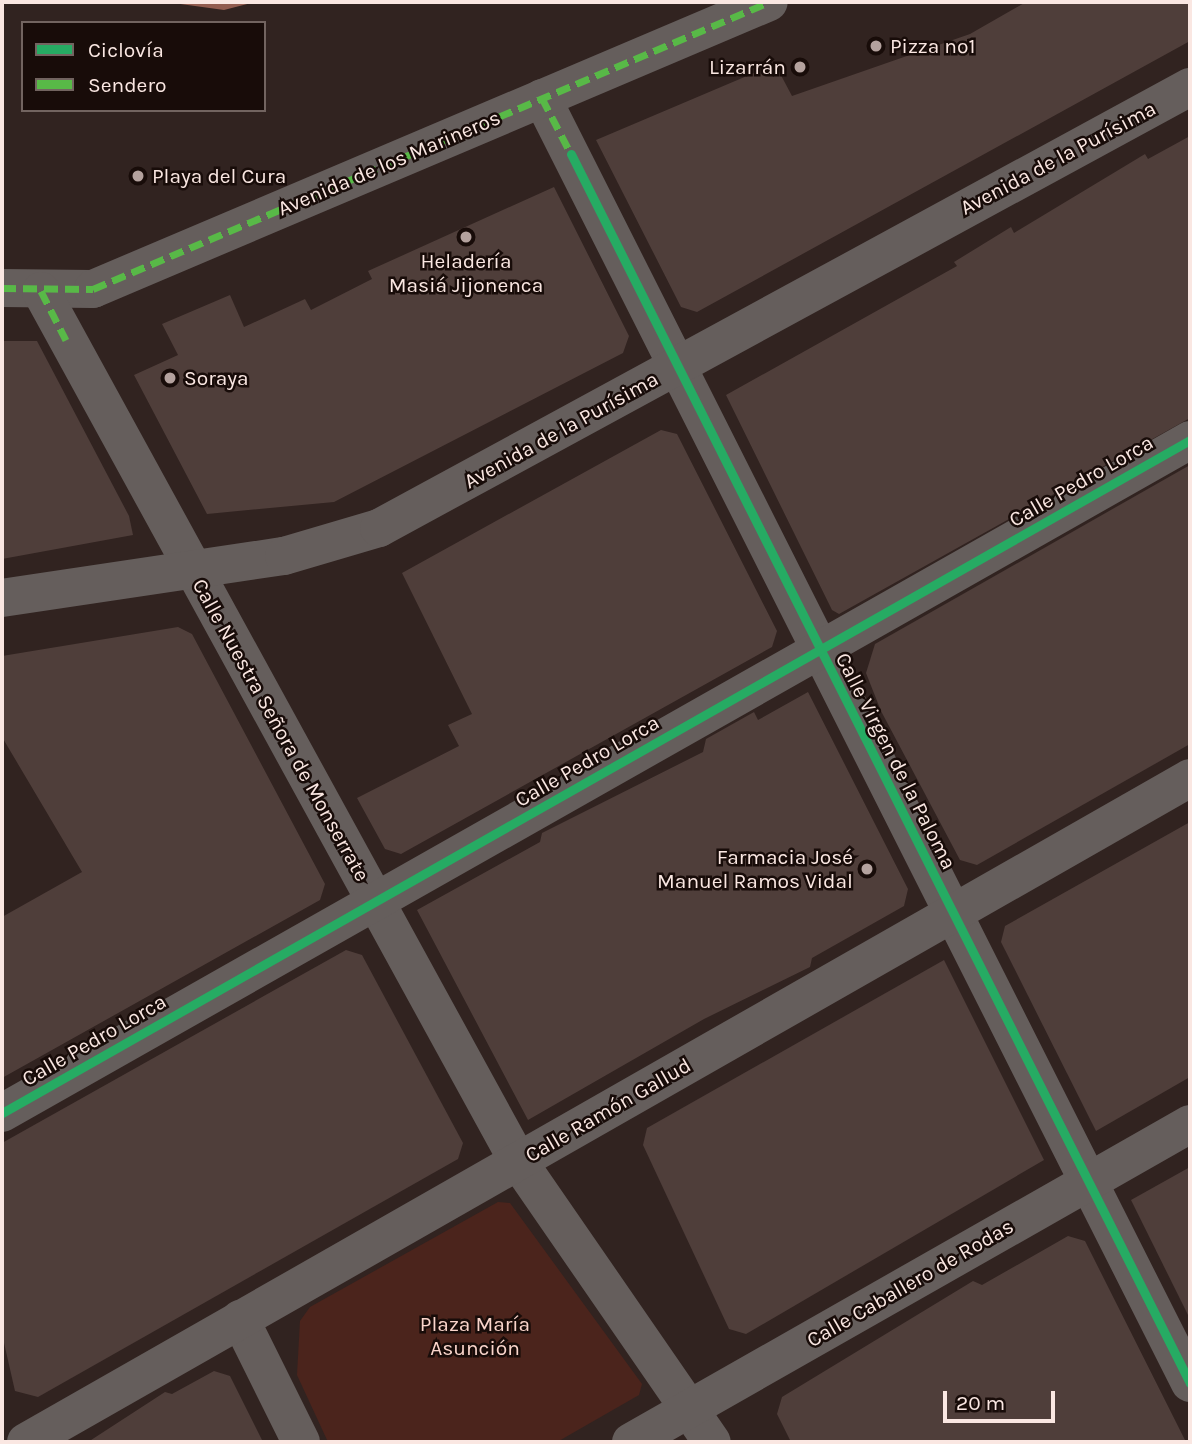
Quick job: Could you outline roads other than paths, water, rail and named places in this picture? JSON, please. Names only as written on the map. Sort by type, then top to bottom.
[{"type":"street","name":"Avenida de los Marineros","points":[[2,288],[41,291],[93,289],[769,2]]},
{"type":"street","name":"Avenida de la Purísima","points":[[2,598],[284,556],[379,528],[1190,87]]},
{"type":"street","name":"Calle Virgen de la Paloma","points":[[542,98],[1190,1383]]},
{"type":"street","name":"Calle Nuestra Señora de Monserrate","points":[[41,291],[518,1161],[712,1442]]},
{"type":"street","name":"Calle Pedro Lorca","points":[[2,1113],[1190,440]]},
{"type":"street","name":"Calle Ramón Gallud","points":[[26,1442],[1190,778]]},
{"type":"street","name":"Calle Caballero de Rodas","points":[[631,1442],[1190,1124]]},
{"type":"street","points":[[240,1319],[301,1442]]},
{"type":"place","name":"Pizza nº1","points":[[876,46]]},
{"type":"place","name":"Lizarrán","points":[[800,67]]},
{"type":"place","name":"Playa del Cura","points":[[138,176]]},
{"type":"place","name":"Heladería Masiá Jijonenca","points":[[466,237]]},
{"type":"place","name":"Soraya","points":[[170,378]]},
{"type":"place","name":"Farmacia José Manuel Ramos Vidal","points":[[867,869]]},
{"type":"park label","name":"Plaza María Asunción","points":[[475,1336]]}]
